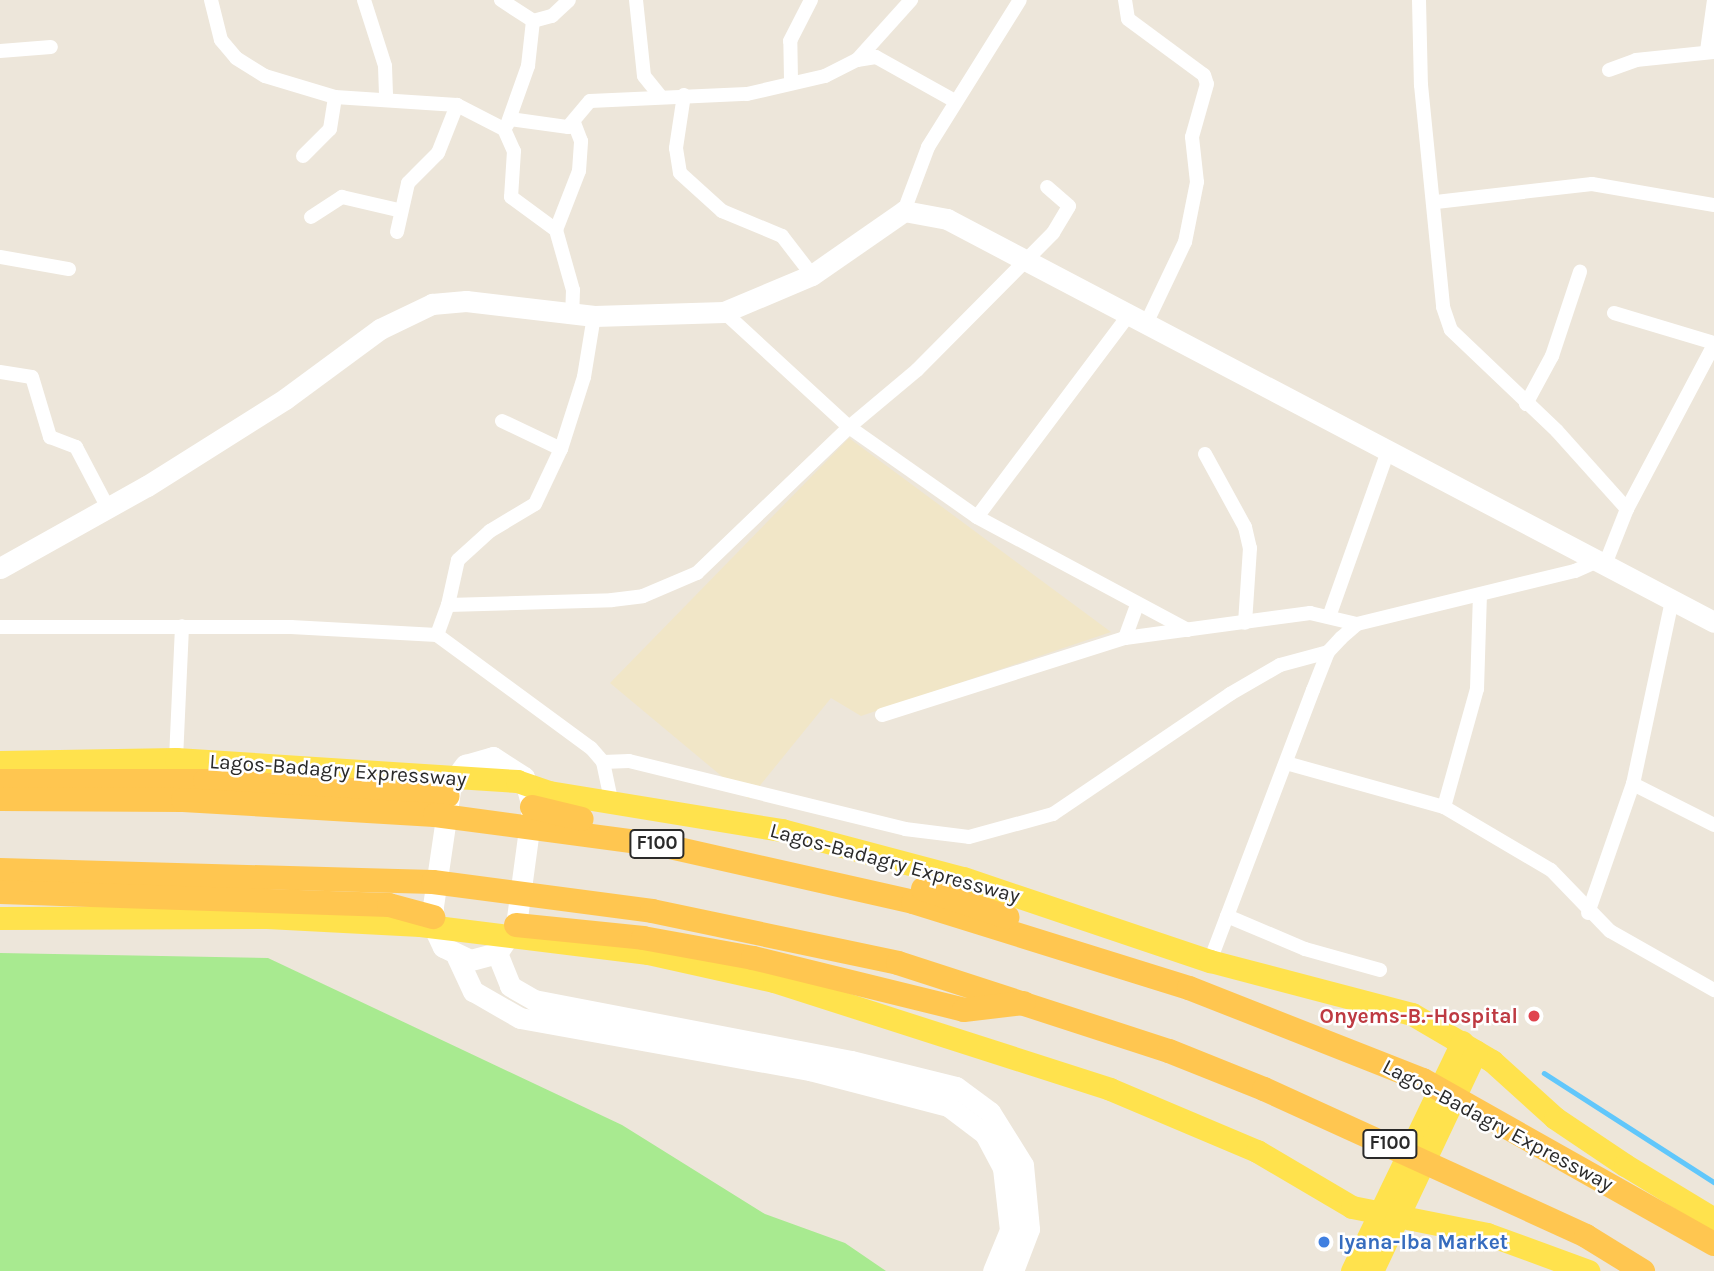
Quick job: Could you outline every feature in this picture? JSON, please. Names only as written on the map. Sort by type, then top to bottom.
[{"type":"highway","points":[[0,781],[205,781],[448,796]]},
{"type":"highway","name":"Lagos-Badagry Expressway","points":[[0,799],[196,800],[435,815],[661,845],[913,902],[1290,1025],[1423,1080],[1535,1140],[1714,1244]]},
{"type":"highway","points":[[531,807],[771,854],[961,898],[991,908],[1038,941]]},
{"type":"highway","name":"F100","points":[[0,870],[433,882],[652,911],[898,963],[1028,1002],[1264,1089],[1586,1236],[1643,1271]]},
{"type":"highway","points":[[0,892],[388,905],[433,917]]},
{"type":"highway","points":[[516,925],[643,938],[753,958],[964,1010],[1028,1002]]},
{"type":"main road","points":[[0,568],[108,508],[285,399],[380,329],[432,304],[466,301],[594,316],[724,312],[812,275],[904,211],[947,219],[1136,321],[1604,561],[1714,622]]},
{"type":"main road","points":[[457,957],[480,959],[497,953],[516,925],[531,807],[524,777],[493,757],[465,765],[448,796],[433,917],[437,939],[457,957],[473,991],[520,1018],[737,1047],[956,1087],[989,1112],[1008,1134],[1028,1188],[1029,1229],[1013,1271]]},
{"type":"main road","name":"Lagos-Badagry Expressway","points":[[0,762],[176,759],[517,781],[611,802],[782,830],[937,872],[1210,961],[1412,1014],[1469,1046],[1555,1118],[1714,1219]]},
{"type":"main road","points":[[0,918],[267,917],[420,925],[648,953],[873,1010],[1110,1089],[1256,1151],[1342,1203],[1524,1245],[1588,1271]]},
{"type":"main road","points":[[497,953],[510,986],[534,1000],[737,1047],[948,1106],[985,1134],[1003,1168],[1010,1209],[1010,1230],[993,1271]]},
{"type":"main road","points":[[1372,1271],[1390,1215],[1469,1046]]},
{"type":"main road","points":[[1352,1271],[1390,1215]]},
{"type":"street","points":[[211,0],[221,40],[236,58],[265,76],[335,97],[457,105],[507,124],[559,127],[574,123],[590,101],[684,94],[747,94],[791,80],[825,76],[856,60],[911,0]]},
{"type":"street","points":[[363,0],[385,66],[386,100]]},
{"type":"street","points":[[501,0],[533,21],[552,16],[569,0]]},
{"type":"street","points":[[636,0],[644,76],[661,97]]},
{"type":"street","points":[[791,80],[790,41],[811,0]]},
{"type":"street","points":[[904,211],[911,182],[954,100],[1020,0]]},
{"type":"street","points":[[976,517],[1136,321],[1185,242],[1197,182],[1192,137],[1207,84],[1204,75],[1128,19],[1125,0]]},
{"type":"street","points":[[1419,0],[1421,85],[1436,202],[1443,307],[1451,330],[1627,509]]},
{"type":"street","points":[[1609,70],[1636,60],[1710,52],[1713,0]]},
{"type":"street","points":[[533,21],[528,66],[507,124],[514,151],[511,197],[556,230]]},
{"type":"street","points":[[0,51],[51,47]]},
{"type":"street","points":[[856,60],[891,62],[954,100]]},
{"type":"street","points":[[684,94],[676,148],[680,173],[722,211],[782,236],[812,275]]},
{"type":"street","points":[[303,156],[330,129],[335,97]]},
{"type":"street","points":[[397,232],[398,210],[412,176],[438,153],[457,105]]},
{"type":"street","points":[[572,315],[573,290],[556,230],[579,171],[581,141],[574,123]]},
{"type":"street","points":[[1436,202],[1592,184],[1714,205]]},
{"type":"street","points":[[448,605],[612,600],[675,584],[719,556],[849,427],[917,370],[1027,261],[1069,206],[1047,187]]},
{"type":"street","points":[[311,217],[342,197],[398,210]]},
{"type":"street","points":[[0,257],[69,269]]},
{"type":"street","points":[[1526,404],[1552,356],[1580,272]]},
{"type":"street","points":[[724,312],[849,427],[976,517],[1188,630]]},
{"type":"street","points":[[1210,961],[1328,652],[1357,624],[1480,595],[1604,561],[1627,509],[1714,344],[1614,313]]},
{"type":"street","points":[[437,635],[448,605],[458,560],[490,531],[535,504],[561,449],[584,377],[594,316]]},
{"type":"street","points":[[0,372],[32,377],[50,437],[76,447],[108,508]]},
{"type":"street","points":[[502,421],[561,449]]},
{"type":"street","points":[[1330,614],[1388,452]]},
{"type":"street","points":[[1205,454],[1247,538],[1245,623]]},
{"type":"street","points":[[1444,807],[1477,689],[1480,595]]},
{"type":"street","points":[[1588,913],[1633,784],[1672,600]]},
{"type":"street","points":[[1125,638],[1137,605]]},
{"type":"street","points":[[883,715],[1125,638],[1330,614],[1357,624]]},
{"type":"street","points":[[0,627],[181,626],[437,635],[603,762],[629,761],[730,782],[905,829],[970,837],[1053,814],[1230,694],[1280,665],[1328,652]]},
{"type":"street","points":[[176,759],[181,626]]},
{"type":"street","points":[[603,762],[611,802]]},
{"type":"street","points":[[1286,763],[1444,807],[1551,870],[1588,913],[1658,962],[1714,990]]},
{"type":"street","points":[[1633,784],[1714,825]]},
{"type":"street","points":[[1227,916],[1305,949],[1380,970]]},
{"type":"shaded area","points":[[849,438],[1111,632],[861,716],[831,698],[749,799],[610,683]]},
{"type":"green space","points":[[0,953],[268,958],[622,1125],[765,1214],[845,1243],[886,1271],[0,1271]]},
{"type":"waterway","points":[[1544,1073],[1714,1182]]},
{"type":"place","name":"Onyems-B.-Hospital","points":[[1534,1016]]},
{"type":"place","name":"Iyana-Iba Market","points":[[1324,1242]]}]
